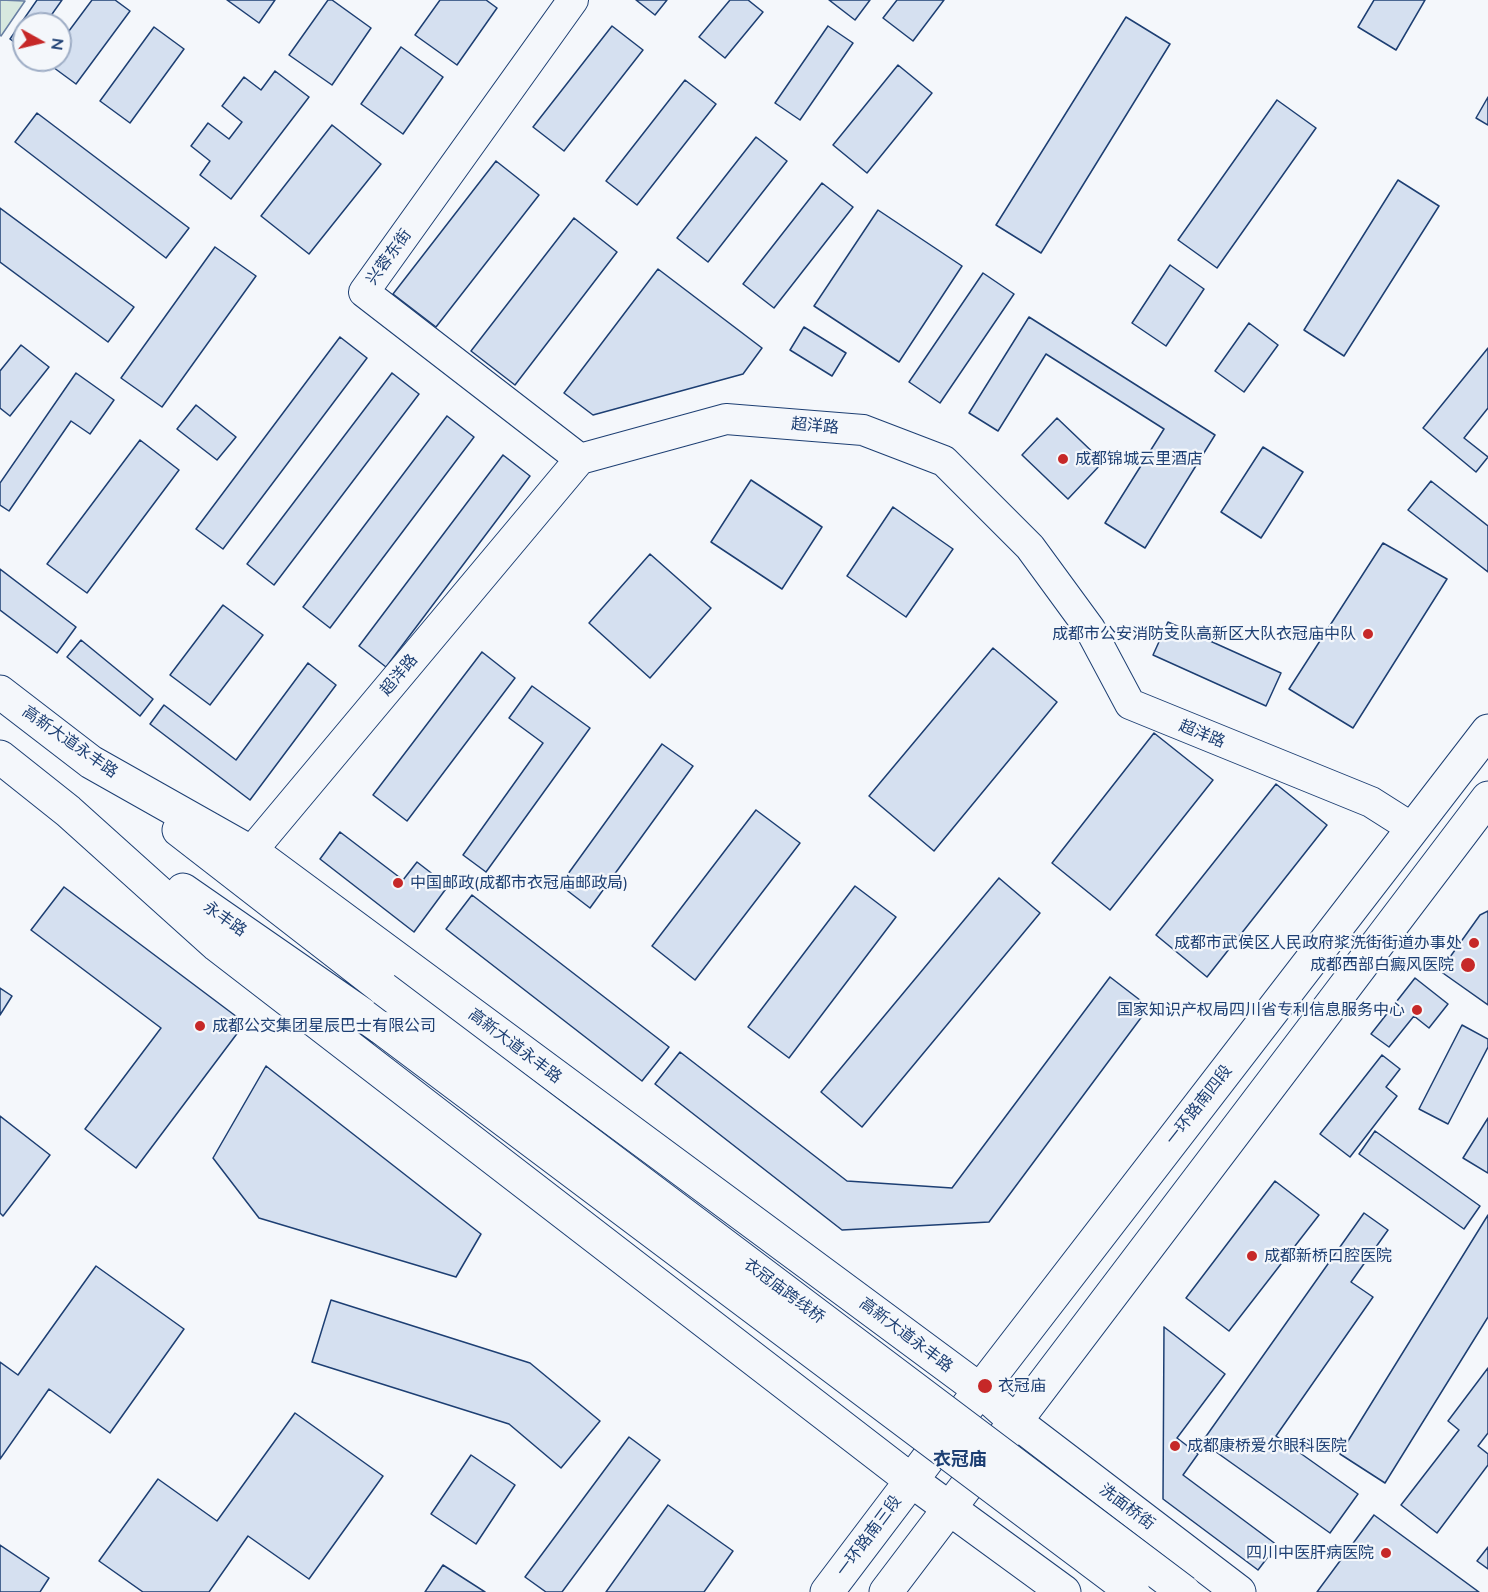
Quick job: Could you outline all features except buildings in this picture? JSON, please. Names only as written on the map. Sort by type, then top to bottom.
[{"type":"main road","name":"高新大道永丰路","points":[[0,692],[91,762],[251,852],[280,872],[980,1390],[1015,1421]]},
{"type":"main road","name":"一环路南四段","points":[[912,1480],[1488,731]]},
{"type":"main road","points":[[0,759],[68,811],[217,945],[912,1480],[1064,1592]]},
{"type":"main road","name":"衣冠庙跨线桥","points":[[91,762],[384,989],[1184,1592]]},
{"type":"main road","points":[[886,1592],[1488,798]]},
{"type":"main road","name":"永丰路","points":[[68,811],[382,1028]]},
{"type":"main road","name":"衣冠庙跨线桥","points":[[382,1028],[1133,1592]]},
{"type":"main road","name":"洗面桥街","points":[[1015,1421],[1239,1592]]},
{"type":"main road","name":"一环路南三段","points":[[827,1592],[912,1480]]},
{"type":"street","name":"兴蓉东街","points":[[573,0],[364,292],[580,459]]},
{"type":"street","name":"超洋路","points":[[251,852],[580,459],[726,418],[863,430],[944,461],[1030,547],[1090,629],[1130,704],[1371,802],[1412,828]]},
{"type":"shaded area","points":[[0,0],[25,1],[17,12],[12,12],[12,20],[0,35]]},
{"type":"place","name":"成都锦城云里酒店","points":[[1063,459]]},
{"type":"place","name":"成都市公安消防支队高新区大队衣冠庙中队","points":[[1368,634]]},
{"type":"place","name":"中国邮政(成都市衣冠庙邮政局)","points":[[398,883]]},
{"type":"place","name":"成都市武侯区人民政府浆洗街街道办事处","points":[[1474,943]]},
{"type":"place","name":"成都西部白癜风医院","points":[[1468,965]]},
{"type":"place","name":"国家知识产权局四川省专利信息服务中心","points":[[1417,1010]]},
{"type":"place","name":"成都公交集团星辰巴士有限公司","points":[[200,1026]]},
{"type":"place","name":"成都新桥口腔医院","points":[[1252,1256]]},
{"type":"place","name":"衣冠庙","points":[[985,1386]]},
{"type":"place","name":"成都康桥爱尔眼科医院","points":[[1175,1446]]},
{"type":"place","name":"四川中医肝病医院","points":[[1386,1553]]},
{"type":"district","name":"衣冠庙","points":[[960,1460]]}]
